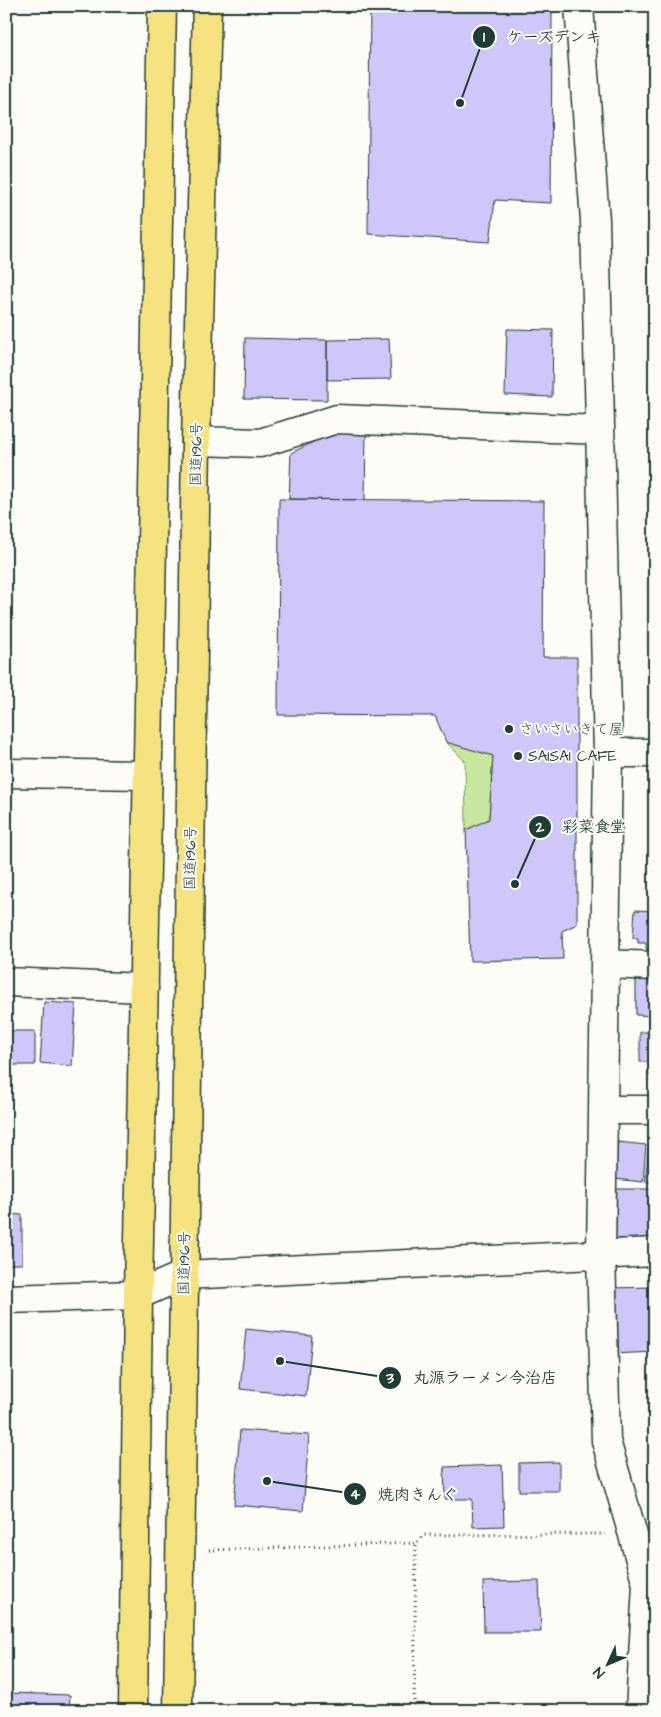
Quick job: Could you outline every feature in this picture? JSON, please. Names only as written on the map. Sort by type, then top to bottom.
[{"type":"highway","points":[[133,1711],[138,1295],[162,6]]},
{"type":"highway","name":"国道196号","points":[[178,1711],[196,441],[207,6]]},
{"type":"street","points":[[580,6],[595,220],[608,753],[600,1254],[606,1441],[647,1584],[640,1711]]},
{"type":"street","points":[[196,441],[260,443],[337,419],[600,430]]},
{"type":"street","points":[[608,753],[655,753]]},
{"type":"street","points":[[6,773],[148,775]]},
{"type":"street","points":[[605,964],[655,966]]},
{"type":"street","points":[[6,982],[144,988]]},
{"type":"street","points":[[602,1110],[655,1110]]},
{"type":"street","points":[[6,1299],[138,1295],[184,1275],[655,1252]]},
{"type":"path","points":[[180,1550],[416,1543],[424,1536],[633,1534]]},
{"type":"path","points":[[414,1711],[416,1543]]},
{"type":"green space","points":[[446,742],[493,756],[489,819],[466,830],[465,761]]},
{"type":"building","points":[[370,6],[552,6],[551,203],[495,200],[490,242],[368,234]]},
{"type":"building","points":[[507,329],[553,330],[552,397],[505,395]]},
{"type":"building","points":[[245,338],[327,340],[327,400],[244,399]]},
{"type":"building","points":[[389,339],[391,379],[327,380],[327,340]]},
{"type":"building","points":[[338,430],[366,431],[365,500],[289,499],[291,453]]},
{"type":"building","name":"さいさいきて屋","points":[[279,499],[544,501],[543,657],[577,657],[577,924],[562,931],[563,959],[470,961],[466,830],[489,819],[493,756],[446,742],[435,716],[278,715]]},
{"type":"building","points":[[635,910],[655,911],[655,949],[646,949],[646,943],[638,943],[638,938],[633,938]]},
{"type":"building","points":[[636,980],[655,981],[655,1016],[636,1015]]},
{"type":"building","points":[[44,1002],[76,1004],[72,1066],[40,1063]]},
{"type":"building","points":[[6,1031],[35,1031],[35,1065],[6,1065]]},
{"type":"building","points":[[640,1032],[655,1032],[655,1076],[649,1076],[649,1062],[640,1062]]},
{"type":"building","points":[[618,1142],[646,1145],[643,1182],[614,1179]]},
{"type":"building","points":[[649,1144],[655,1145],[655,1183],[645,1182]]},
{"type":"building","points":[[612,1189],[655,1189],[655,1239],[612,1239]]},
{"type":"building","points":[[6,1214],[22,1215],[22,1264],[6,1264]]},
{"type":"building","points":[[655,1287],[655,1352],[611,1354],[609,1288]]},
{"type":"building","points":[[246,1329],[312,1336],[306,1396],[240,1389]]},
{"type":"building","points":[[240,1430],[309,1435],[303,1511],[234,1505]]},
{"type":"building","points":[[559,1462],[559,1491],[519,1491],[519,1463]]},
{"type":"building","points":[[502,1465],[504,1526],[473,1527],[472,1499],[445,1499],[444,1467]]},
{"type":"building","points":[[539,1581],[541,1632],[484,1632],[483,1582]]},
{"type":"building","points":[[10,1693],[70,1695],[69,1711],[9,1711]]},
{"type":"place","name":"ケーズデンキ","points":[[460,103]]},
{"type":"place","name":"さいさいきて屋","points":[[509,729]]},
{"type":"place","name":"SAISAI CAFE","points":[[518,756]]},
{"type":"place","name":"彩菜食堂","points":[[515,884]]},
{"type":"place","name":"丸源ラーメン今治店","points":[[280,1361]]},
{"type":"place","name":"焼肉きんぐ","points":[[267,1481]]}]
